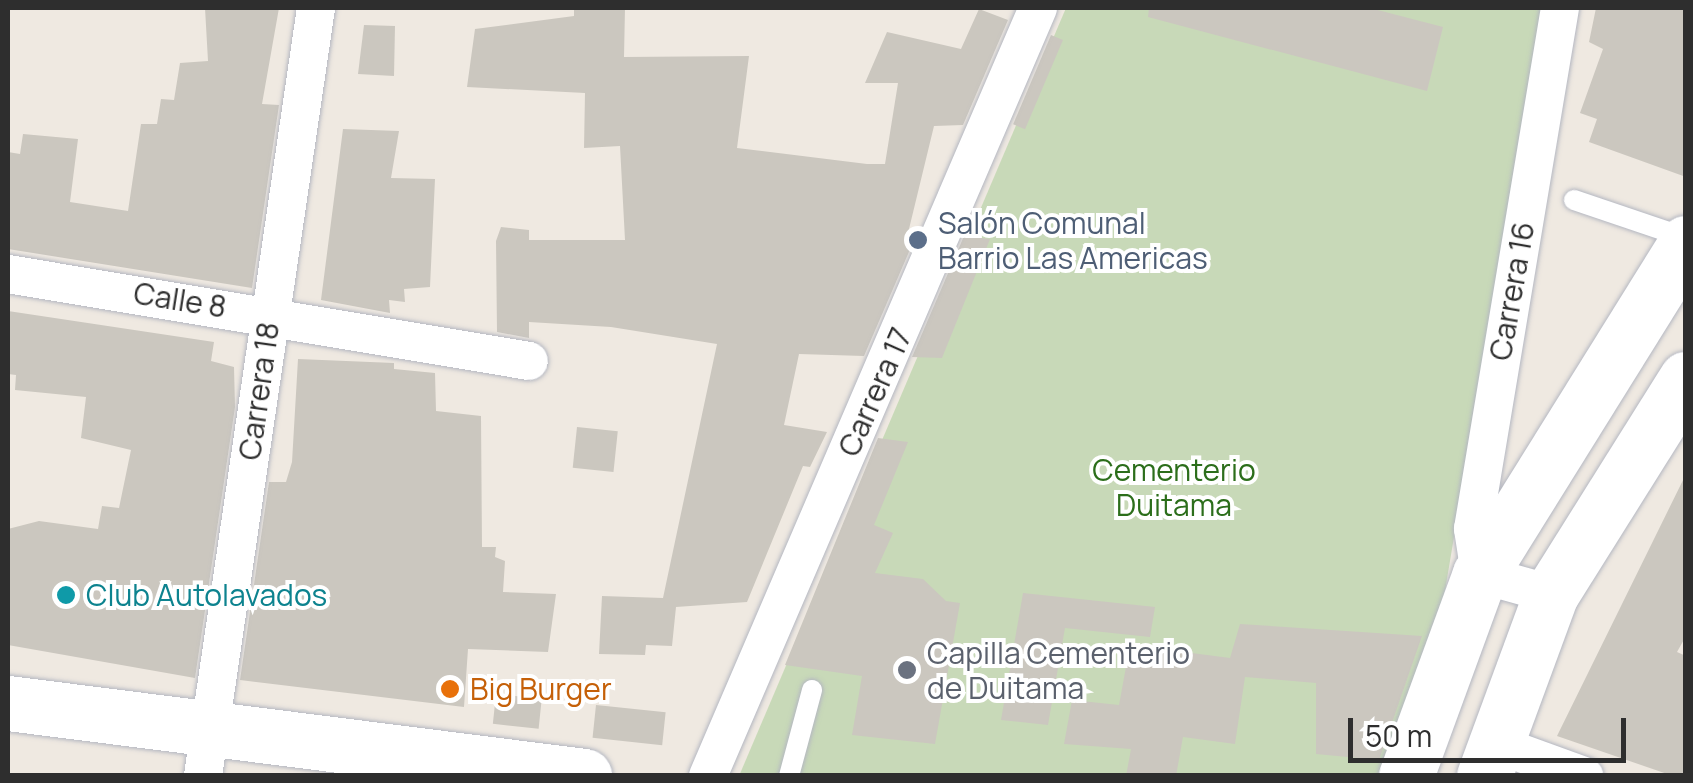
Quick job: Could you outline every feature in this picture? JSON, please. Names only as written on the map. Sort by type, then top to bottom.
[{"type":"main road","name":"Carrera 16","points":[[1406,776],[1480,574],[1686,240]]},
{"type":"main road","points":[[1490,760],[1551,594],[1686,379]]},
{"type":"main road","points":[[8,703],[207,752],[584,776]]},
{"type":"street","name":"Carrera 18","points":[[207,752],[316,8]]},
{"type":"street","name":"Carrera 17","points":[[708,776],[1038,8]]},
{"type":"street","name":"Carrera 16","points":[[1480,574],[1473,529],[1560,8]]},
{"type":"street","name":"Calle 8","points":[[8,274],[270,314],[529,360]]},
{"type":"street","points":[[1480,574],[1551,594]]},
{"type":"street","points":[[1490,760],[1584,776]]},
{"type":"lane","points":[[1574,200],[1686,240]]},
{"type":"lane","points":[[789,776],[812,690]]},
{"type":"green space","name":"Cementerio Duitama","points":[[1066,8],[1542,8],[1438,633],[1385,775],[739,776]]},
{"type":"building","points":[[205,8],[279,8],[262,104],[279,105],[252,288],[8,249],[8,152],[20,154],[23,134],[78,139],[70,202],[128,211],[141,124],[157,124],[161,99],[174,100],[180,63],[208,61]]},
{"type":"building","points":[[574,8],[625,8],[624,57],[749,56],[737,148],[867,164],[885,164],[898,83],[865,83],[887,32],[961,49],[979,9],[1008,20],[963,125],[934,126],[909,229],[918,231],[864,356],[799,354],[784,425],[827,432],[810,467],[803,466],[747,602],[676,607],[672,646],[646,645],[645,655],[599,654],[602,596],[663,598],[717,344],[611,327],[529,322],[529,338],[497,332],[496,241],[501,227],[529,230],[529,240],[625,240],[620,146],[584,148],[585,93],[467,87],[475,29],[574,16]]},
{"type":"building","points":[[1149,8],[1370,8],[1443,27],[1427,91],[1148,17]]},
{"type":"building","points":[[1596,8],[1686,8],[1686,177],[1589,142],[1597,119],[1580,113],[1603,49],[1589,42]]},
{"type":"building","points":[[364,25],[395,26],[394,76],[358,74]]},
{"type":"building","points":[[1051,35],[1063,40],[1025,129],[1013,124]]},
{"type":"building","points":[[343,129],[399,131],[391,178],[435,179],[430,287],[404,289],[405,302],[389,300],[390,313],[321,300]]},
{"type":"building","points":[[964,236],[990,239],[942,358],[912,357]]},
{"type":"building","points":[[8,311],[214,342],[211,361],[234,367],[235,407],[195,678],[8,645],[8,529],[39,521],[98,529],[102,506],[119,508],[131,450],[81,438],[86,397],[15,390],[16,375],[8,374]]},
{"type":"building","points":[[298,359],[394,363],[394,369],[435,373],[436,411],[481,416],[482,547],[496,547],[495,557],[505,561],[503,592],[556,594],[548,652],[468,649],[464,707],[240,680],[269,482],[286,482],[292,462]]},
{"type":"building","points":[[577,427],[618,431],[613,472],[573,468]]},
{"type":"building","points":[[878,438],[908,442],[874,525],[893,533],[875,573],[923,579],[946,601],[960,603],[935,744],[852,735],[862,676],[785,665]]},
{"type":"building","points":[[1686,474],[1686,636],[1677,652],[1686,656],[1686,776],[1673,776],[1557,736]]},
{"type":"building","points":[[1023,593],[1155,607],[1150,637],[1065,628],[1048,725],[1001,720]]},
{"type":"building","points":[[1240,624],[1422,636],[1379,760],[1316,754],[1316,683],[1245,677],[1235,744],[1183,737],[1176,776],[1126,776],[1131,749],[1064,744],[1072,700],[1119,705],[1130,645],[1230,658]]},
{"type":"building","points":[[496,694],[542,699],[539,729],[493,724]]},
{"type":"building","points":[[596,705],[666,712],[662,745],[593,738]]},
{"type":"place","name":"Salón Comunal Barrio Las Americas","points":[[918,240]]},
{"type":"place","name":"Club Autolavados","points":[[66,595]]},
{"type":"place","name":"Capilla Cementerio de Duitama","points":[[907,670]]},
{"type":"place","name":"Big Burger","points":[[450,689]]}]
